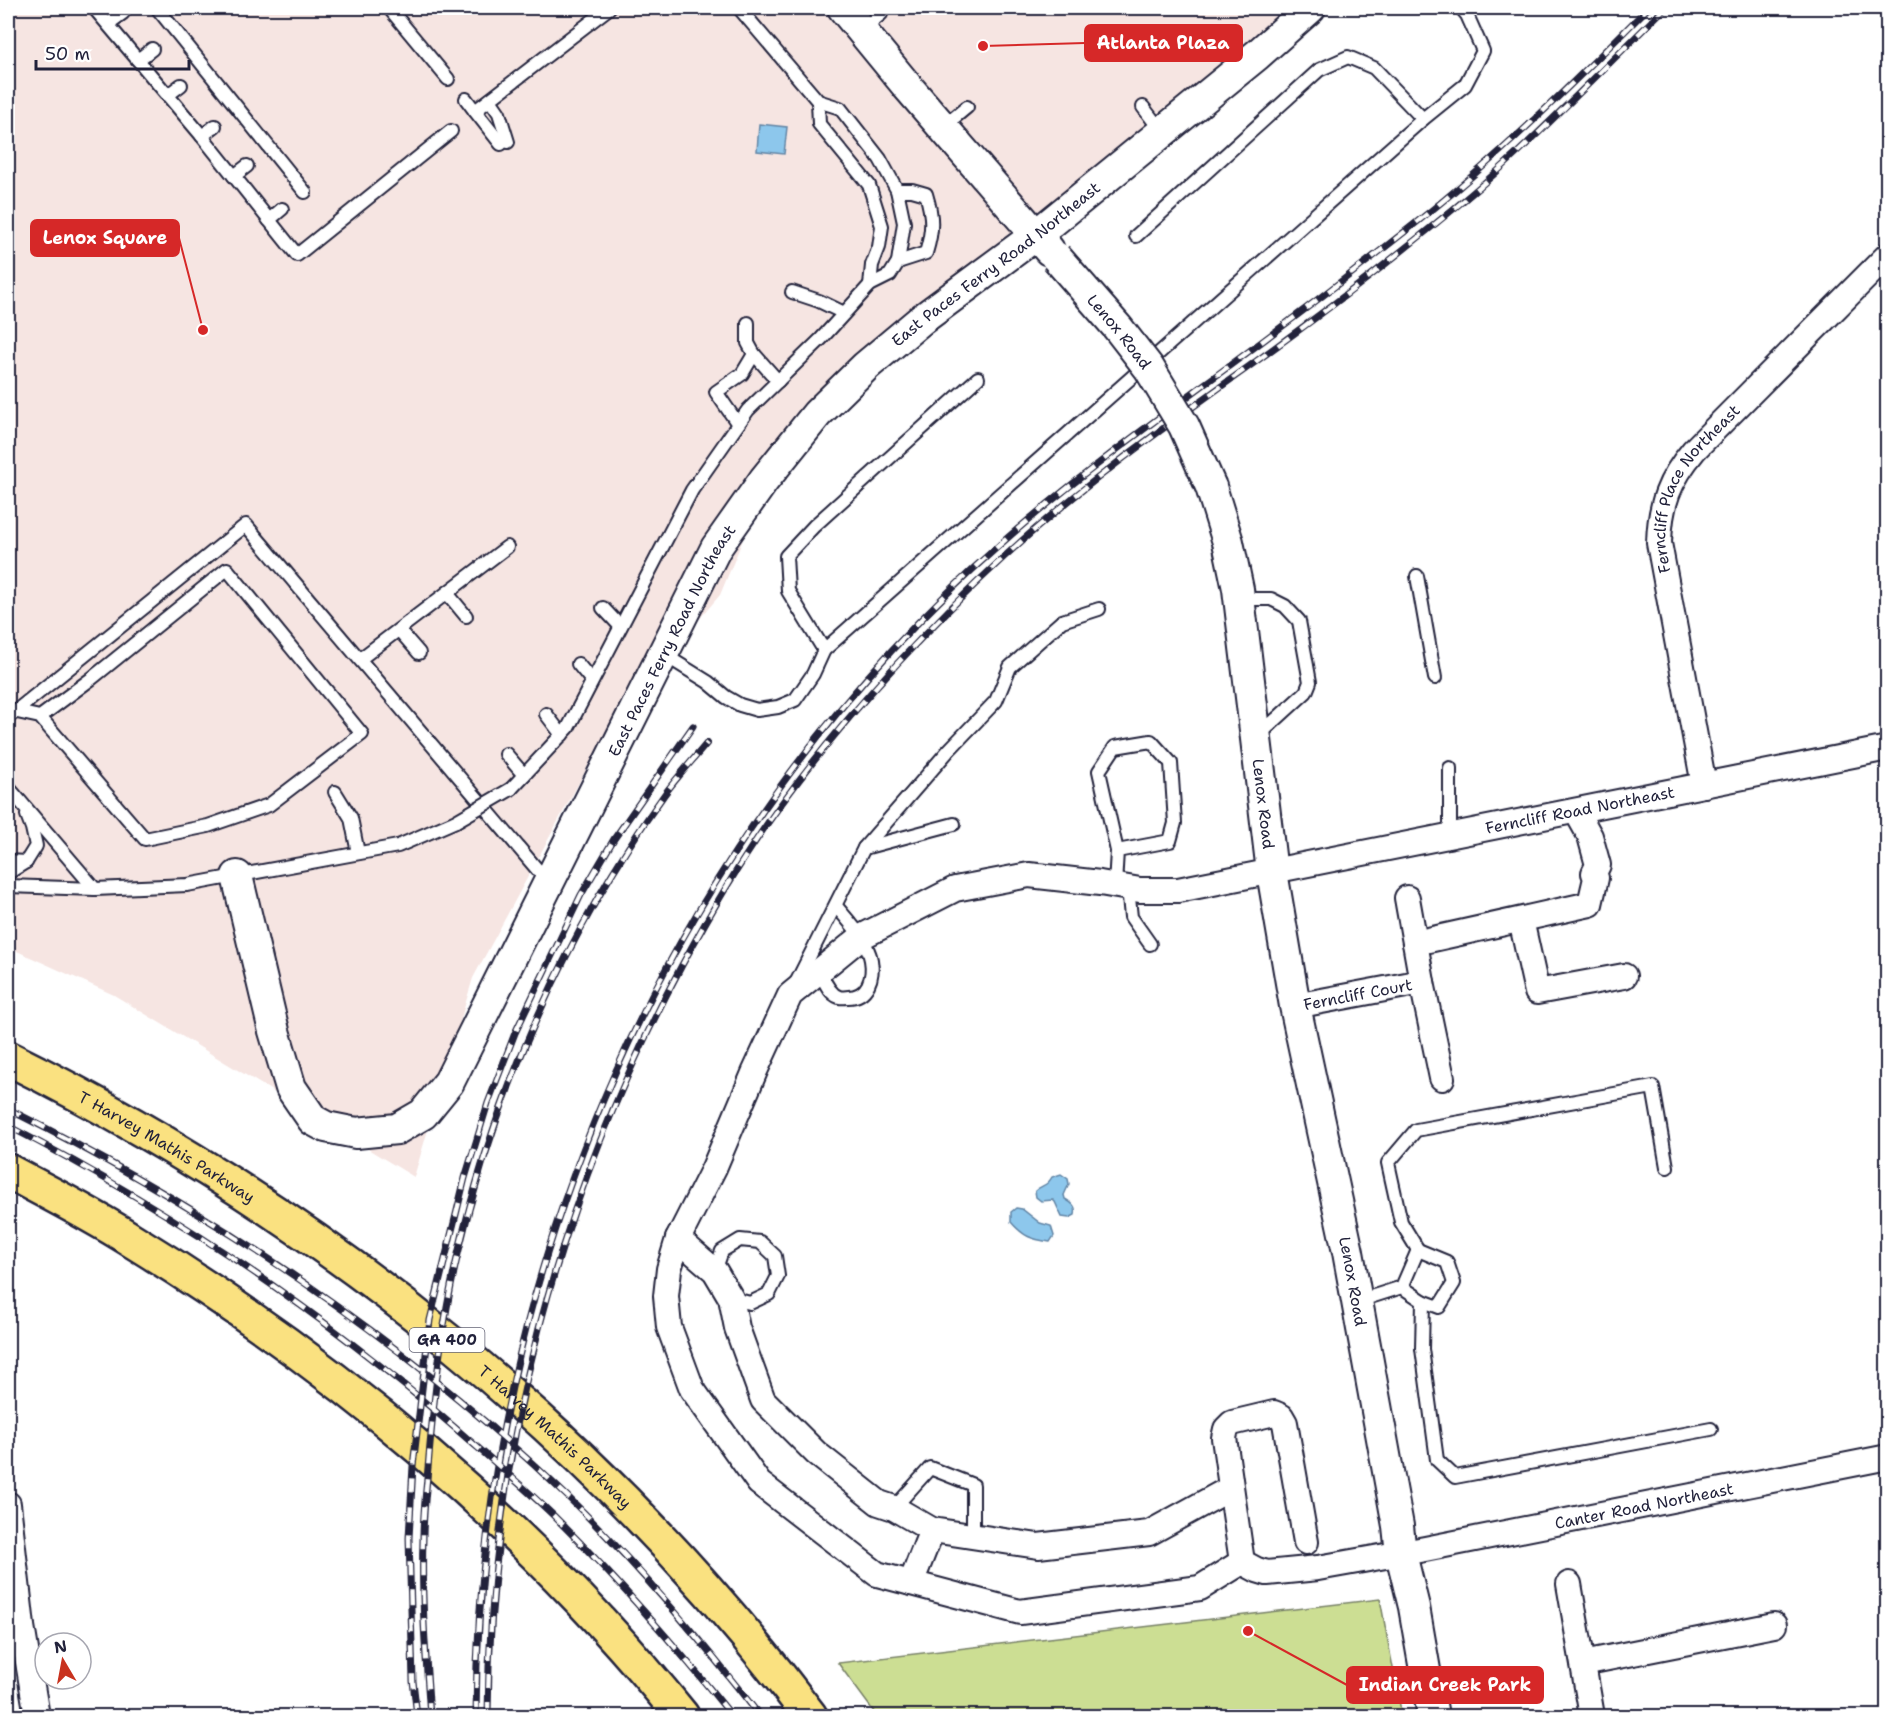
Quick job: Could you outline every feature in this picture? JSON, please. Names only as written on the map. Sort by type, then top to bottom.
[{"type":"highway","name":"T Harvey Mathis Parkway","points":[[8,1058],[180,1151],[324,1246],[425,1322],[554,1434],[644,1522],[699,1581],[810,1716]]},
{"type":"highway","points":[[8,1171],[128,1237],[188,1275],[268,1330],[362,1400],[523,1542],[623,1647],[682,1716]]},
{"type":"street","name":"East Paces Ferry Road Northeast","points":[[237,876],[274,1031],[291,1088],[313,1120],[326,1127],[356,1133],[397,1129],[423,1114],[449,1082],[716,548],[764,480],[817,414],[866,366],[921,320],[1036,235],[1257,55],[1310,8]]},
{"type":"street","name":"Lenox Road","points":[[862,17],[943,127],[1118,328],[1149,368],[1184,426],[1211,487],[1228,542],[1239,599],[1272,872],[1295,1006],[1357,1301],[1398,1526],[1401,1554],[1414,1607],[1433,1716]]},
{"type":"street","name":"Ferncliff Place Northeast","points":[[1704,785],[1659,543],[1659,522],[1663,504],[1671,482],[1694,450],[1887,255]]},
{"type":"street","name":"Ferncliff Road Northeast","points":[[790,995],[861,937],[955,888],[1029,875],[1140,890],[1178,890],[1887,748]]},
{"type":"street","points":[[1415,943],[1590,904],[1596,878],[1587,867],[1583,845],[1568,813]]},
{"type":"street","name":"Ferncliff Court","points":[[1407,898],[1442,1078]]},
{"type":"street","points":[[1521,920],[1537,992],[1624,976]]},
{"type":"street","name":"Ferncliff Court","points":[[1295,1006],[1422,982]]},
{"type":"street","points":[[790,995],[714,1168],[678,1239],[669,1269],[666,1296],[669,1327],[692,1389],[759,1483],[877,1574],[1020,1612],[1200,1588],[1242,1562],[1224,1438],[1226,1429],[1232,1423],[1274,1413],[1281,1416],[1285,1423],[1306,1542]]},
{"type":"street","points":[[678,1239],[715,1271],[730,1298],[736,1328],[763,1400],[816,1454],[879,1503],[894,1508],[932,1530],[1038,1546],[1149,1533],[1232,1488]]},
{"type":"street","name":"Canter Road Northeast","points":[[1242,1562],[1267,1573],[1318,1568],[1401,1554],[1887,1457]]},
{"type":"street","points":[[8,1504],[22,1626],[37,1716]]},
{"type":"street","points":[[910,1583],[932,1530]]},
{"type":"street","points":[[1569,1584],[1592,1716]]},
{"type":"street","points":[[1583,1663],[1774,1625]]},
{"type":"lane","points":[[94,8],[202,136],[297,255],[451,131]]},
{"type":"lane","points":[[157,8],[304,192]]},
{"type":"lane","points":[[389,8],[448,79]]},
{"type":"lane","points":[[475,111],[593,12],[609,8]]},
{"type":"lane","points":[[8,885],[95,889],[187,885],[398,846],[456,821],[511,789],[568,728],[692,489],[738,424],[748,410],[870,285],[890,275],[898,262],[904,222],[897,190],[880,159],[840,108],[818,101],[739,8]]},
{"type":"lane","points":[[663,654],[740,705],[757,710],[778,707],[795,700],[813,674],[824,650],[1465,85],[1483,51],[1467,15],[1461,8]]},
{"type":"lane","points":[[108,24],[123,13]]},
{"type":"lane","points":[[138,60],[152,49]]},
{"type":"lane","points":[[1136,236],[1319,70],[1348,57],[1374,68],[1424,119]]},
{"type":"lane","points":[[168,95],[181,85]]},
{"type":"lane","points":[[465,99],[505,143],[499,113],[490,100]]},
{"type":"lane","points":[[818,101],[819,124],[869,185],[882,226],[879,247],[872,265],[870,285]]},
{"type":"lane","points":[[943,127],[967,107]]},
{"type":"lane","points":[[1143,107],[1162,132]]},
{"type":"lane","points":[[202,136],[214,126]]},
{"type":"lane","points":[[234,176],[247,166]]},
{"type":"lane","points":[[897,190],[912,190],[926,194],[932,212],[932,235],[926,253],[898,262]]},
{"type":"lane","points":[[269,220],[282,209]]},
{"type":"lane","points":[[792,292],[844,313]]},
{"type":"lane","points":[[748,323],[748,343],[753,354],[778,381]]},
{"type":"lane","points":[[738,424],[714,389],[742,374],[753,354]]},
{"type":"lane","points":[[824,650],[788,591],[786,556],[814,526],[978,378]]},
{"type":"lane","points":[[8,718],[246,525],[548,882]]},
{"type":"lane","points":[[360,659],[507,547]]},
{"type":"lane","points":[[8,710],[40,717],[145,839],[208,826],[269,805],[362,734],[227,569],[91,679],[40,717]]},
{"type":"lane","points":[[1417,576],[1435,678]]},
{"type":"lane","points":[[447,593],[466,616]]},
{"type":"lane","points":[[1239,599],[1271,599],[1285,606],[1299,621],[1310,682],[1306,692],[1256,738]]},
{"type":"lane","points":[[603,608],[620,626]]},
{"type":"lane","points":[[790,995],[864,848],[949,750],[996,701],[1010,667],[1062,621],[1099,609]]},
{"type":"lane","points":[[399,630],[418,652]]},
{"type":"lane","points":[[578,664],[592,681]]},
{"type":"lane","points":[[546,714],[562,735]]},
{"type":"lane","points":[[1117,851],[1170,841],[1175,823],[1171,763],[1151,741],[1115,747],[1099,771],[1117,851],[1121,886],[1131,917],[1150,944]]},
{"type":"lane","points":[[507,754],[524,775]]},
{"type":"lane","points":[[1450,768],[1450,836]]},
{"type":"lane","points":[[8,787],[95,889]]},
{"type":"lane","points":[[335,792],[351,818],[358,853]]},
{"type":"lane","points":[[8,873],[26,862],[36,846],[32,828],[21,803]]},
{"type":"lane","points":[[864,848],[954,824]]},
{"type":"lane","points":[[8,861],[26,862]]},
{"type":"lane","points":[[820,972],[832,993],[839,998],[854,997],[863,993],[872,976],[871,958],[861,937],[836,906]]},
{"type":"lane","points":[[1402,1287],[1423,1301],[1438,1307],[1454,1283],[1447,1262],[1418,1250],[1401,1222],[1388,1164],[1416,1131],[1653,1087],[1667,1167]]},
{"type":"lane","points":[[715,1271],[722,1251],[740,1240],[760,1242],[775,1256],[778,1276],[769,1294],[750,1303],[730,1298]]},
{"type":"lane","points":[[1357,1301],[1402,1287],[1418,1250]]},
{"type":"lane","points":[[1423,1301],[1422,1349],[1437,1460],[1455,1477],[1711,1429]]},
{"type":"lane","points":[[894,1508],[930,1468],[973,1485],[973,1535]]},
{"type":"shaded area","points":[[8,8],[1303,8],[777,457],[720,595],[614,718],[473,978],[414,1177],[114,995],[8,947]]},
{"type":"green space","points":[[1380,1599],[1402,1716],[877,1716],[838,1663]]},
{"type":"water","points":[[759,124],[787,127],[784,154],[757,151]]},
{"type":"water","points":[[1061,1174],[1068,1179],[1069,1184],[1064,1195],[1065,1199],[1075,1207],[1075,1215],[1069,1218],[1062,1217],[1053,1200],[1041,1201],[1036,1197],[1035,1191],[1052,1177]]},
{"type":"water","points":[[1016,1208],[1022,1209],[1040,1223],[1051,1226],[1054,1236],[1050,1242],[1028,1236],[1011,1222],[1011,1212]]},
{"type":"railway","points":[[476,1716],[485,1551],[512,1387],[555,1227],[615,1073],[690,925],[781,786],[885,657],[1004,541],[1108,456],[1321,297],[1447,197],[1536,118],[1648,8]]},
{"type":"railway","points":[[488,1716],[492,1618],[501,1521],[517,1424],[539,1329],[566,1235],[600,1143],[638,1053],[704,925],[766,826],[830,740],[886,676],[1004,557],[1096,479],[1337,302],[1459,205],[1544,128],[1665,8]]},
{"type":"railway","points":[[417,1716],[413,1681],[409,1538],[413,1466],[430,1320],[465,1178],[488,1103],[515,1033],[581,895],[614,839],[693,726]]},
{"type":"railway","points":[[430,1716],[423,1606],[424,1508],[443,1329],[452,1279],[473,1194],[514,1074],[538,1015],[566,957],[629,847],[669,788],[707,743]]},
{"type":"railway","points":[[8,1109],[84,1148],[231,1234],[302,1281],[438,1383],[503,1437],[592,1521],[667,1603],[760,1716]]},
{"type":"railway","points":[[8,1126],[68,1158],[184,1226],[295,1302],[402,1384],[504,1470],[553,1515],[646,1613],[732,1716]]},
{"type":"place","name":"Atlanta Plaza","points":[[983,46]]},
{"type":"place","name":"Lenox Square","points":[[203,330]]},
{"type":"place","name":"Indian Creek Park","points":[[1248,1631]]}]
